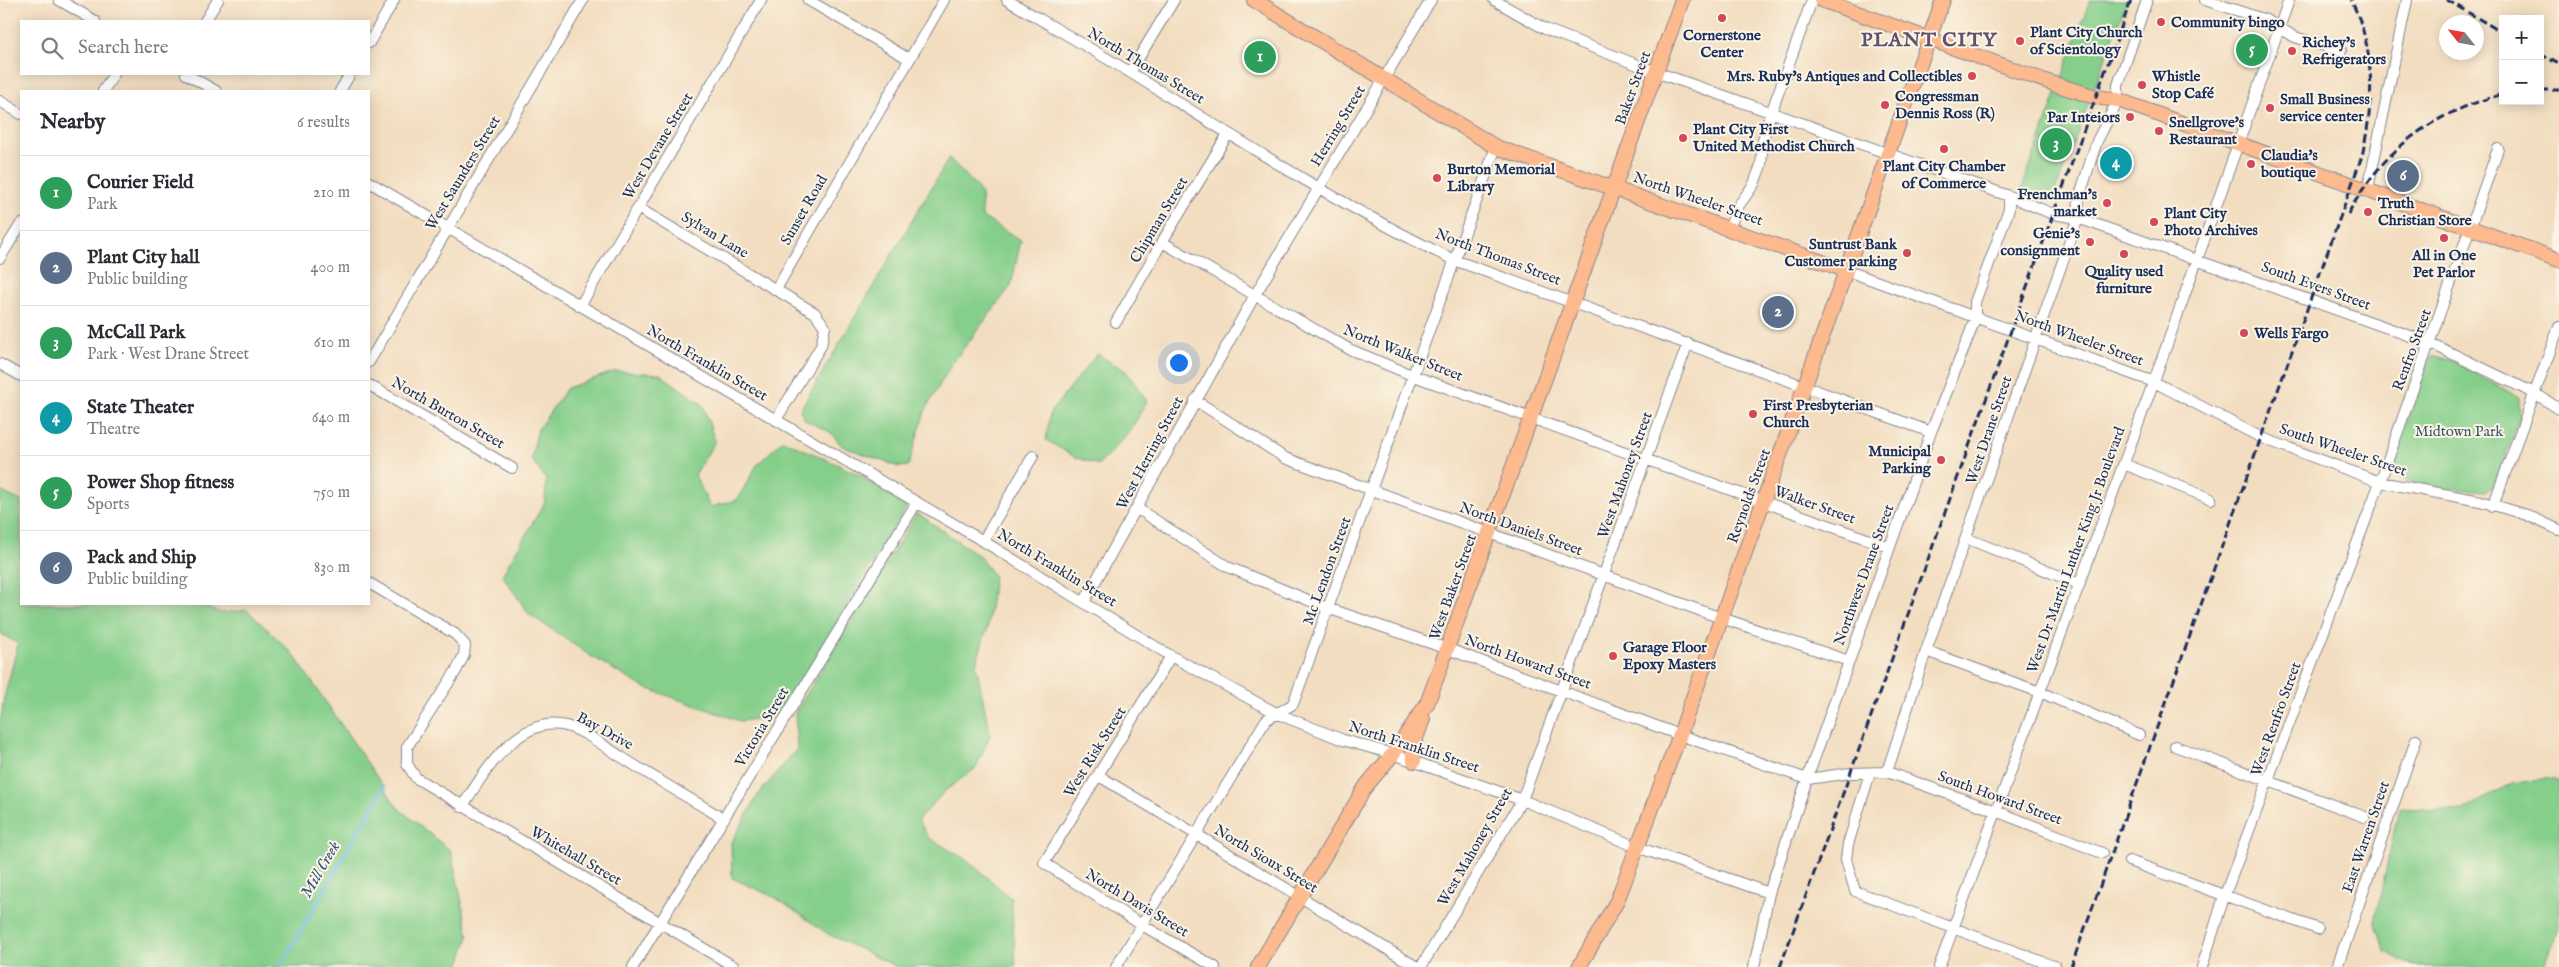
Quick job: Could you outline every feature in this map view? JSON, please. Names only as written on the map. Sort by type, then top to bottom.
[{"type":"main road","name":"North Wheeler Street","points":[[1254,0],[1496,147],[1845,270]]},
{"type":"main road","name":"Baker Street","points":[[1614,187],[1682,0]]},
{"type":"main road","points":[[1820,0],[2096,98],[2118,100],[2368,189],[2559,260]]},
{"type":"main road","name":"Reynolds Street","points":[[1579,967],[1617,900],[1680,735],[1943,0]]},
{"type":"main road","name":"West Baker Street","points":[[1258,967],[1366,786],[1393,754],[1427,704],[1574,302],[1614,187]]},
{"type":"main road","points":[[1414,761],[1412,749],[1427,704]]},
{"type":"street","points":[[59,0],[93,20]]},
{"type":"street","points":[[206,20],[218,0]]},
{"type":"street","points":[[370,41],[394,0]]},
{"type":"street","name":"West Saunders Street","points":[[370,360],[583,0]]},
{"type":"street","name":"West Devane Street","points":[[580,306],[761,0]]},
{"type":"street","points":[[808,0],[909,59]]},
{"type":"street","name":"Sunset Road","points":[[776,289],[944,0]]},
{"type":"street","name":"North Thomas Street","points":[[1007,0],[1023,4],[1318,189],[1398,233],[1454,260],[1931,432]]},
{"type":"street","points":[[1130,72],[1174,0]]},
{"type":"street","name":"Herring Street","points":[[1318,189],[1431,0]]},
{"type":"street","name":"South Evers Street","points":[[1494,0],[1545,29],[1656,72],[2009,196],[2054,214],[2078,218],[2430,343],[2536,394],[2559,409]]},
{"type":"street","points":[[1729,228],[1739,205],[1754,184],[1761,165],[1762,141],[1812,0]]},
{"type":"street","points":[[2118,100],[2118,84],[2147,0]]},
{"type":"street","points":[[2205,0],[2266,20],[2295,37],[2341,51]]},
{"type":"street","name":"West Dr Martin Luther King Jr Boulevard","points":[[1939,967],[2154,382],[2290,0]]},
{"type":"street","points":[[2368,189],[2407,0]]},
{"type":"street","points":[[104,90],[113,75]]},
{"type":"street","points":[[188,75],[214,90]]},
{"type":"street","points":[[341,90],[349,75]]},
{"type":"street","name":"West Drane Street","points":[[1887,772],[1926,651],[2078,218],[2079,198],[2097,141],[2118,100]]},
{"type":"street","points":[[0,101],[20,113]]},
{"type":"street","name":"Chipman Street","points":[[1116,322],[1228,134]]},
{"type":"street","name":"Mc Lendon Street","points":[[1116,967],[1266,720],[1293,704],[1330,609],[1496,147]]},
{"type":"street","name":"Renfro Street","points":[[2380,482],[2472,228],[2498,149]]},
{"type":"street","name":"North Franklin Street","points":[[370,183],[983,541],[1171,656],[1278,714],[1343,740],[1414,761],[1522,800],[1637,848],[1769,893]]},
{"type":"street","name":"West Herring Street","points":[[1084,602],[1138,509],[1195,400],[1318,189]]},
{"type":"street","name":"Northwest Drane Street","points":[[1754,967],[1769,893],[1807,779],[1931,432],[1975,318],[1975,302],[2009,209],[2009,196]]},
{"type":"street","name":"Sylvan Lane","points":[[638,208],[776,289]]},
{"type":"street","points":[[2,252],[20,225]]},
{"type":"street","name":"North Walker Street","points":[[1162,242],[1349,349],[1414,376],[1647,460]]},
{"type":"street","name":"North Wheeler Street","points":[[1845,270],[2154,382]]},
{"type":"street","points":[[776,289],[815,312],[825,327],[821,346],[776,420]]},
{"type":"street","points":[[2493,506],[2536,394],[2559,327]]},
{"type":"street","name":"West Mahoney Street","points":[[1421,967],[1522,800],[1688,343]]},
{"type":"street","points":[[0,364],[20,375]]},
{"type":"street","name":"South Wheeler Street","points":[[2154,382],[2262,438],[2380,482],[2493,506],[2527,516],[2559,530]]},
{"type":"street","name":"North Burton Street","points":[[370,386],[512,468]]},
{"type":"street","name":"North Daniels Street","points":[[1195,400],[1285,458],[1372,492],[1722,618],[1849,661]]},
{"type":"street","points":[[983,541],[1033,456]]},
{"type":"street","name":"Walker Street","points":[[1647,460],[1890,547]]},
{"type":"street","points":[[2124,464],[2211,498]]},
{"type":"street","name":"West Renfro Street","points":[[2202,967],[2224,897],[2269,782],[2380,482]]},
{"type":"street","name":"Victoria Street","points":[[634,967],[917,502]]},
{"type":"street","name":"North Howard Street","points":[[1138,509],[1228,567],[1330,609],[1448,649],[1680,735],[1807,779]]},
{"type":"street","points":[[1966,538],[2079,584]]},
{"type":"street","name":"Whitehall Street","points":[[370,584],[455,634],[465,645],[464,655],[456,671],[411,739],[406,756],[407,764],[416,778],[462,807],[735,967]]},
{"type":"street","points":[[1926,651],[2040,692],[2139,734]]},
{"type":"street","name":"West Risk Street","points":[[1044,863],[1171,656]]},
{"type":"street","name":"Bay Drive","points":[[462,807],[479,780],[506,747],[533,730],[552,724],[580,732],[724,819]]},
{"type":"street","name":"East Warren Street","points":[[2337,967],[2416,740]]},
{"type":"street","points":[[2174,746],[2365,817]]},
{"type":"street","points":[[1807,779],[1887,772]]},
{"type":"street","name":"South Howard Street","points":[[1887,772],[1996,811],[2102,853]]},
{"type":"street","points":[[1870,773],[1848,844],[1846,859],[1855,891],[2056,966]]},
{"type":"street","name":"North Sioux Street","points":[[1099,776],[1417,967]]},
{"type":"street","points":[[2129,861],[2224,897],[2318,929]]},
{"type":"street","name":"North Davis Street","points":[[1044,863],[1142,925],[1215,967]]},
{"type":"green space","points":[[2090,0],[2127,0],[2052,201],[2021,191]]},
{"type":"green space","points":[[949,158],[977,187],[981,194],[982,217],[1021,240],[1011,286],[951,365],[926,409],[908,466],[899,467],[842,446],[830,432],[805,420],[800,410]]},
{"type":"green space","points":[[1097,354],[1126,371],[1147,401],[1130,431],[1099,465],[1075,457],[1046,440],[1050,413]]},
{"type":"green space","name":"Midtown Park","points":[[2433,355],[2453,361],[2519,398],[2520,418],[2494,485],[2486,491],[2415,484],[2399,477],[2392,463],[2428,361]]},
{"type":"green space","points":[[616,371],[660,374],[703,405],[715,441],[695,475],[710,507],[737,500],[757,465],[783,440],[856,473],[907,506],[780,716],[740,721],[643,687],[589,655],[529,614],[502,575],[545,502],[546,480],[531,459],[538,429],[567,388]]},
{"type":"green space","points":[[0,491],[20,501],[20,605],[197,605],[222,613],[247,610],[293,654],[398,808],[451,851],[469,936],[459,967],[0,967],[0,723],[4,698],[18,644],[0,633]]},
{"type":"green space","points":[[917,513],[978,555],[994,576],[988,625],[976,664],[990,735],[976,768],[946,790],[918,820],[929,838],[967,860],[1011,898],[1016,967],[897,967],[828,934],[776,898],[732,878],[731,843],[758,795],[797,749],[795,713]]},
{"type":"green space","points":[[2554,779],[2559,781],[2559,928],[2543,967],[2413,967],[2385,951],[2375,921],[2399,808],[2462,811],[2512,783]]},
{"type":"waterway","name":"Mill Creek","points":[[280,967],[385,786]]},
{"type":"railway","points":[[1780,967],[2131,0]]},
{"type":"railway","points":[[2071,967],[2362,156],[2369,116],[2369,57],[2365,38],[2351,0]]},
{"type":"railway","points":[[2447,0],[2499,31]]},
{"type":"railway","points":[[2544,56],[2559,64]]},
{"type":"railway","points":[[2544,90],[2559,90]]},
{"type":"railway","points":[[2348,214],[2377,170],[2412,137],[2432,123],[2453,112],[2499,95]]},
{"type":"place","name":"Cornerstone Center","points":[[1722,18]]},
{"type":"place","name":"Community bingo","points":[[2161,22]]},
{"type":"place","name":"Plant City Church of Scientology","points":[[2020,41]]},
{"type":"place","name":"Power Shop fitness","points":[[2252,50]]},
{"type":"place","name":"Richey's Refrigerators","points":[[2292,51]]},
{"type":"place","name":"Courier Field","points":[[1260,57]]},
{"type":"place","name":"Mrs. Ruby's Antiques and Collectibles","points":[[1972,76]]},
{"type":"place","name":"Whistle Stop Café","points":[[2142,85]]},
{"type":"place","name":"Congressman Dennis Ross (R)","points":[[1885,105]]},
{"type":"place","name":"Small Business service center","points":[[2270,108]]},
{"type":"place","name":"Par Inteiors","points":[[2130,117]]},
{"type":"place","name":"Snellgrove's Restaurant","points":[[2159,131]]},
{"type":"place","name":"Plant City First United Methodist Church","points":[[1683,138]]},
{"type":"place","name":"McCall Park","points":[[2056,144]]},
{"type":"place","name":"Plant City Chamber of Commerce","points":[[1944,149]]},
{"type":"place","name":"State Theater","points":[[2116,163]]},
{"type":"place","name":"Claudia's boutique","points":[[2251,164]]},
{"type":"place","name":"Pack and Ship","points":[[2403,176]]},
{"type":"place","name":"Burton Memorial Library","points":[[1437,178]]},
{"type":"place","name":"Frenchman's market","points":[[2107,203]]},
{"type":"place","name":"Truth Christian Store","points":[[2368,212]]},
{"type":"place","name":"Plant City Photo Archives","points":[[2154,222]]},
{"type":"place","name":"All in One Pet Parlor","points":[[2444,238]]},
{"type":"place","name":"Genie's consignment","points":[[2090,242]]},
{"type":"place","name":"Suntrust Bank Customer parking","points":[[1907,253]]},
{"type":"place","name":"Quality used furniture","points":[[2124,254]]},
{"type":"place","name":"Plant City hall","points":[[1778,312]]},
{"type":"place","name":"Wells Fargo","points":[[2244,333]]},
{"type":"place","name":"First Presbyterian Church","points":[[1753,414]]},
{"type":"place","name":"Municipal Parking","points":[[1941,460]]},
{"type":"place","name":"Garage Floor Epoxy Masters","points":[[1613,656]]},
{"type":"district","name":"PLANT CITY","points":[[1929,40]]}]
